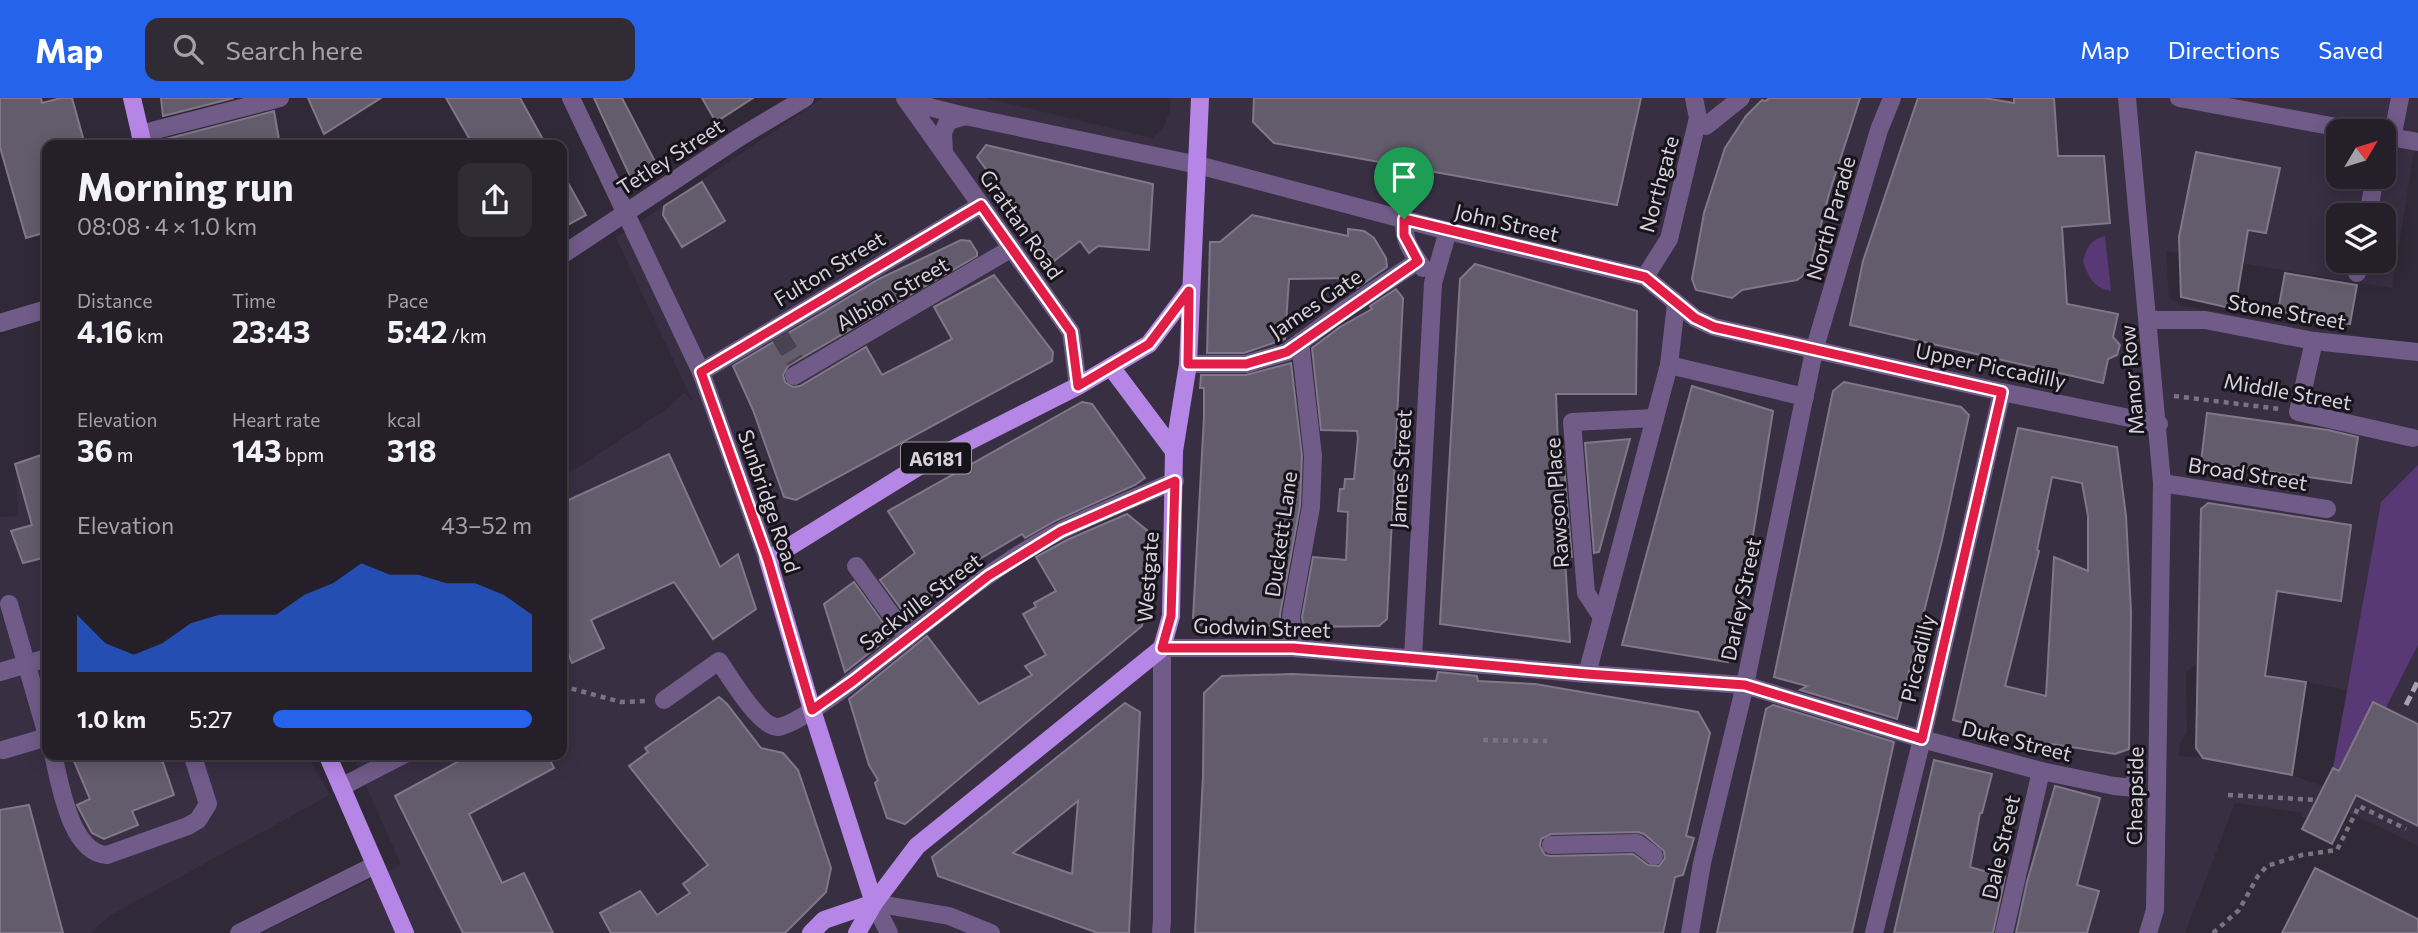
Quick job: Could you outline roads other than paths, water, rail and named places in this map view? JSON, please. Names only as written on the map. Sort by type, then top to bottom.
[{"type":"main road","points":[[132,98],[142,140]]},
{"type":"main road","name":"Westgate","points":[[1162,648],[1171,616],[1174,451],[1188,364],[1189,291],[1200,98]]},
{"type":"main road","name":"A6181","points":[[768,560],[916,468],[1078,386],[1149,344],[1189,291]]},
{"type":"main road","points":[[1111,366],[1174,451]]},
{"type":"main road","name":"Sunbridge Road","points":[[768,560],[812,710],[874,903]]},
{"type":"main road","points":[[857,933],[874,903],[917,846],[1162,648]]},
{"type":"main road","points":[[330,760],[405,933]]},
{"type":"main road","points":[[811,933],[824,920],[874,903]]},
{"type":"main road","points":[[394,908],[395,933]]},
{"type":"street","points":[[142,140],[279,98]]},
{"type":"street","name":"Sunbridge Road","points":[[571,98],[701,372],[768,560]]},
{"type":"street","name":"Tetley Street","points":[[567,252],[740,137],[805,98]]},
{"type":"street","name":"Grattan Road","points":[[905,98],[1071,332],[1078,386]]},
{"type":"street","points":[[916,98],[929,107],[965,116]]},
{"type":"street","name":"Northgate","points":[[1645,277],[1669,239],[1698,118],[1694,98]]},
{"type":"street","name":"Northgate","points":[[1706,126],[1741,98]]},
{"type":"street","name":"North Parade","points":[[1805,397],[1814,351],[1879,130],[1892,98]]},
{"type":"street","name":"Manor Row","points":[[2127,98],[2159,424],[2162,483],[2159,658]]},
{"type":"street","points":[[2179,98],[2326,125]]},
{"type":"street","points":[[2394,119],[2400,98]]},
{"type":"street","points":[[944,152],[943,133],[948,121],[965,116]]},
{"type":"street","name":"John Street","points":[[965,116],[1198,165],[1448,231],[1645,277],[1676,304]]},
{"type":"street","points":[[2396,138],[2418,142]]},
{"type":"street","name":"Fulton Street","points":[[701,372],[777,332],[981,205]]},
{"type":"street","points":[[1404,219],[1404,235],[1433,283]]},
{"type":"street","name":"James Street","points":[[1413,658],[1433,283],[1448,231]]},
{"type":"street","name":"Albion Street","points":[[797,369],[1012,248]]},
{"type":"street","name":"James Gate","points":[[1188,364],[1246,364],[1287,352],[1418,261]]},
{"type":"street","points":[[1587,674],[1669,365],[1676,304]]},
{"type":"street","name":"Upper Piccadilly","points":[[1676,304],[1695,318],[1714,327],[2002,392],[2159,424]]},
{"type":"street","points":[[0,323],[42,311]]},
{"type":"street","name":"Stone Street","points":[[2148,320],[2205,320],[2314,341],[2418,352]]},
{"type":"street","name":"Middle Street","points":[[2314,341],[2298,412],[2413,438]]},
{"type":"street","name":"Duckett Lane","points":[[1293,648],[1291,616],[1311,507],[1313,456],[1300,342]]},
{"type":"street","points":[[1669,365],[1805,397]]},
{"type":"street","name":"Piccadilly","points":[[1874,933],[2002,392]]},
{"type":"street","name":"Darley Street","points":[[1690,933],[1705,850],[1745,685],[1805,397]]},
{"type":"street","name":"Rawson Place","points":[[1602,617],[1586,593],[1573,422],[1655,418]]},
{"type":"street","name":"Sackville Street","points":[[664,700],[719,661],[759,716],[769,725],[780,727],[812,710],[988,576],[1061,531],[1175,481]]},
{"type":"street","name":"Broad Street","points":[[2162,483],[2327,509]]},
{"type":"street","points":[[856,566],[908,638]]},
{"type":"street","points":[[9,604],[42,717]]},
{"type":"street","name":"Godwin Street","points":[[1162,648],[1293,648],[1745,685]]},
{"type":"street","name":"Westgate","points":[[1161,933],[1162,648]]},
{"type":"street","name":"Cheapside","points":[[2148,933],[2155,910],[2159,658]]},
{"type":"street","points":[[0,672],[42,660]]},
{"type":"street","name":"Duke Street","points":[[1745,685],[1922,739],[2041,771],[2114,786],[2135,788],[2136,762]]},
{"type":"street","points":[[3,750],[42,738]]},
{"type":"street","points":[[54,760],[79,837],[99,855],[107,855],[198,820],[208,804],[194,760]]},
{"type":"street","points":[[341,787],[393,760]]},
{"type":"street","name":"Dale Street","points":[[2004,933],[2041,771]]},
{"type":"street","points":[[1551,845],[1637,843],[1654,856]]},
{"type":"street","points":[[239,933],[375,864]]},
{"type":"street","points":[[874,903],[949,916],[991,933]]},
{"type":"street","name":"Sunbridge Road","points":[[874,903],[889,933]]},
{"type":"tunnel","points":[[780,336],[795,361]]},
{"type":"railway","points":[[2406,705],[2418,681]]}]
